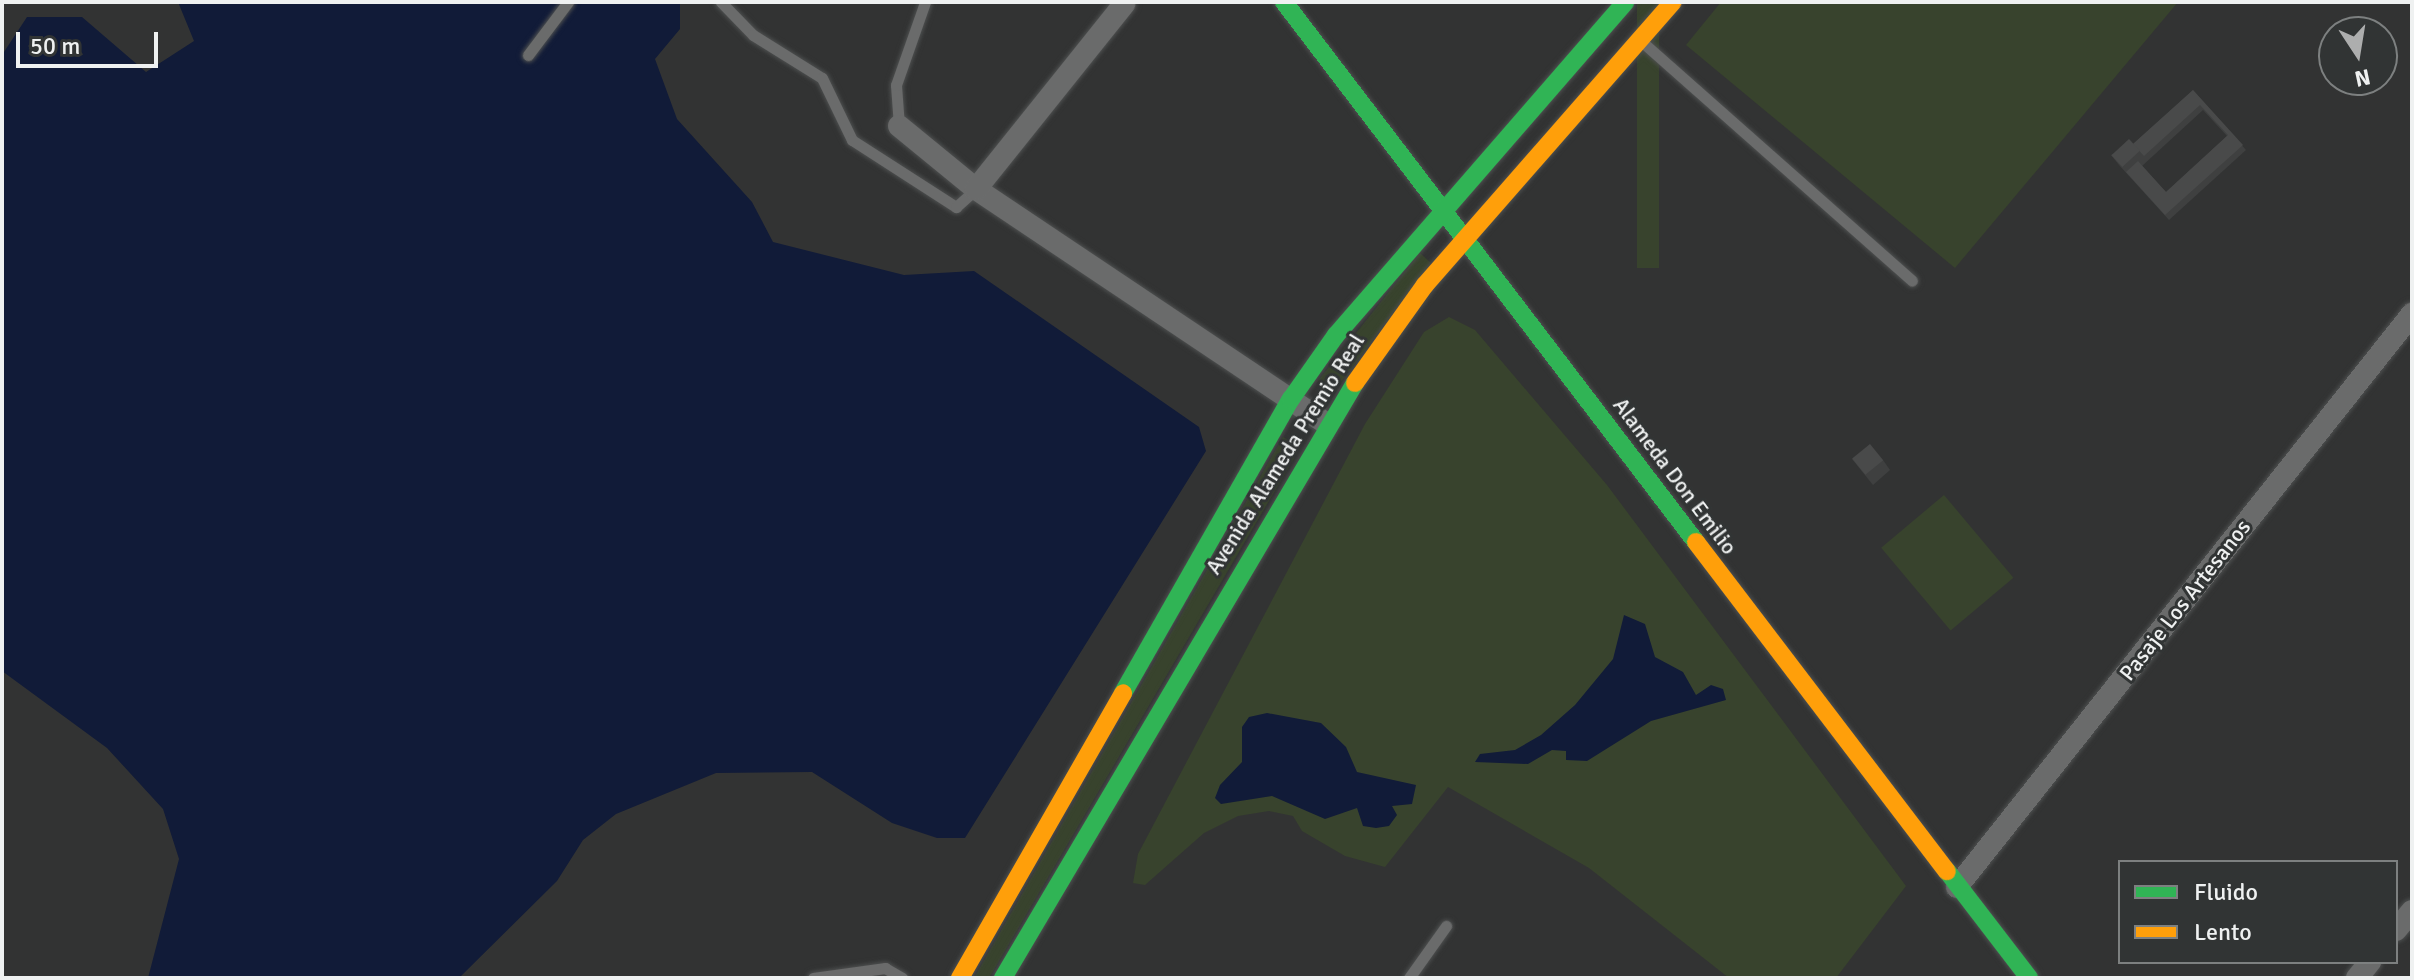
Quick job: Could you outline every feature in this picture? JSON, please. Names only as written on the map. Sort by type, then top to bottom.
[{"type":"street","name":"Alameda Don Emilio","points":[[1284,2],[2029,978]]},
{"type":"street","name":"Avenida Alameda Premio Real","points":[[960,978],[1291,399],[1336,335],[1625,2]]},
{"type":"street","name":"Avenida Alameda Premio Real","points":[[1003,978],[1326,423],[1372,354],[1466,239],[1673,2]]},
{"type":"street","points":[[976,189],[1124,4]]},
{"type":"street","points":[[899,126],[976,189],[1326,423]]},
{"type":"street","name":"Pasaje Los Artesanos","points":[[1957,887],[2412,314]]},
{"type":"street","points":[[2398,928],[2412,911]]},
{"type":"lane","points":[[528,55],[568,2]]},
{"type":"lane","points":[[721,2],[753,35],[822,78],[852,140],[956,207],[976,189]]},
{"type":"lane","points":[[899,126],[896,85],[925,2]]},
{"type":"lane","points":[[1640,40],[1912,281]]},
{"type":"lane","points":[[1409,978],[1446,926]]},
{"type":"lane","points":[[813,978],[885,968],[902,978]]},
{"type":"green space","points":[[1637,2],[1659,2],[1659,268],[1637,268]]},
{"type":"green space","points":[[1721,2],[2178,2],[1955,268],[1686,45]]},
{"type":"green space","points":[[1420,253],[1431,263],[1331,395],[1317,382]]},
{"type":"green space","points":[[1449,317],[1475,330],[1607,485],[1906,886],[1836,978],[1729,978],[1589,868],[1448,787],[1385,867],[1345,856],[1302,831],[1293,816],[1269,811],[1238,816],[1204,833],[1145,885],[1133,883],[1138,854],[1365,424],[1424,332]]},
{"type":"green space","points":[[1283,437],[1300,448],[989,978],[974,978]]},
{"type":"green space","points":[[1944,495],[2013,578],[1951,630],[1881,548]]},
{"type":"water","points":[[178,2],[680,2],[680,29],[655,59],[677,119],[752,202],[773,242],[904,275],[974,271],[1199,427],[1206,451],[965,838],[937,838],[892,823],[812,772],[716,773],[616,814],[583,840],[557,881],[459,978],[148,978],[179,859],[163,809],[107,748],[2,671],[2,55],[27,17],[82,17],[146,72],[194,41]]},
{"type":"water","points":[[1624,615],[1645,624],[1655,657],[1683,672],[1696,695],[1711,685],[1723,689],[1726,700],[1651,721],[1587,761],[1566,760],[1566,751],[1552,750],[1528,764],[1475,762],[1480,754],[1515,750],[1541,735],[1575,705],[1613,659]]},
{"type":"water","points":[[1267,713],[1321,723],[1346,747],[1357,772],[1416,785],[1412,804],[1392,806],[1397,815],[1389,826],[1376,828],[1363,826],[1357,808],[1325,819],[1272,796],[1221,804],[1215,798],[1220,785],[1242,762],[1242,727],[1249,717]]},
{"type":"building","points":[[2193,90],[2243,145],[2165,215],[2126,172],[2138,161],[2166,192],[2228,135],[2200,105],[2144,156],[2133,144]]},
{"type":"building","points":[[2129,139],[2140,151],[2122,167],[2111,155]]},
{"type":"building","points":[[1870,444],[1883,460],[1865,475],[1852,458]]},
{"type":"traffic: fast","points":[[1284,2],[1696,542]]},
{"type":"traffic: fast","points":[[1123,693],[1291,399],[1336,335],[1625,2]]},
{"type":"traffic: fast","points":[[1003,978],[1355,383]]},
{"type":"traffic: fast","points":[[1947,871],[2029,978]]},
{"type":"traffic: slow","points":[[1355,383],[1425,285],[1673,2]]},
{"type":"traffic: slow","points":[[1696,542],[1947,871]]},
{"type":"traffic: slow","points":[[960,978],[1123,693]]}]
